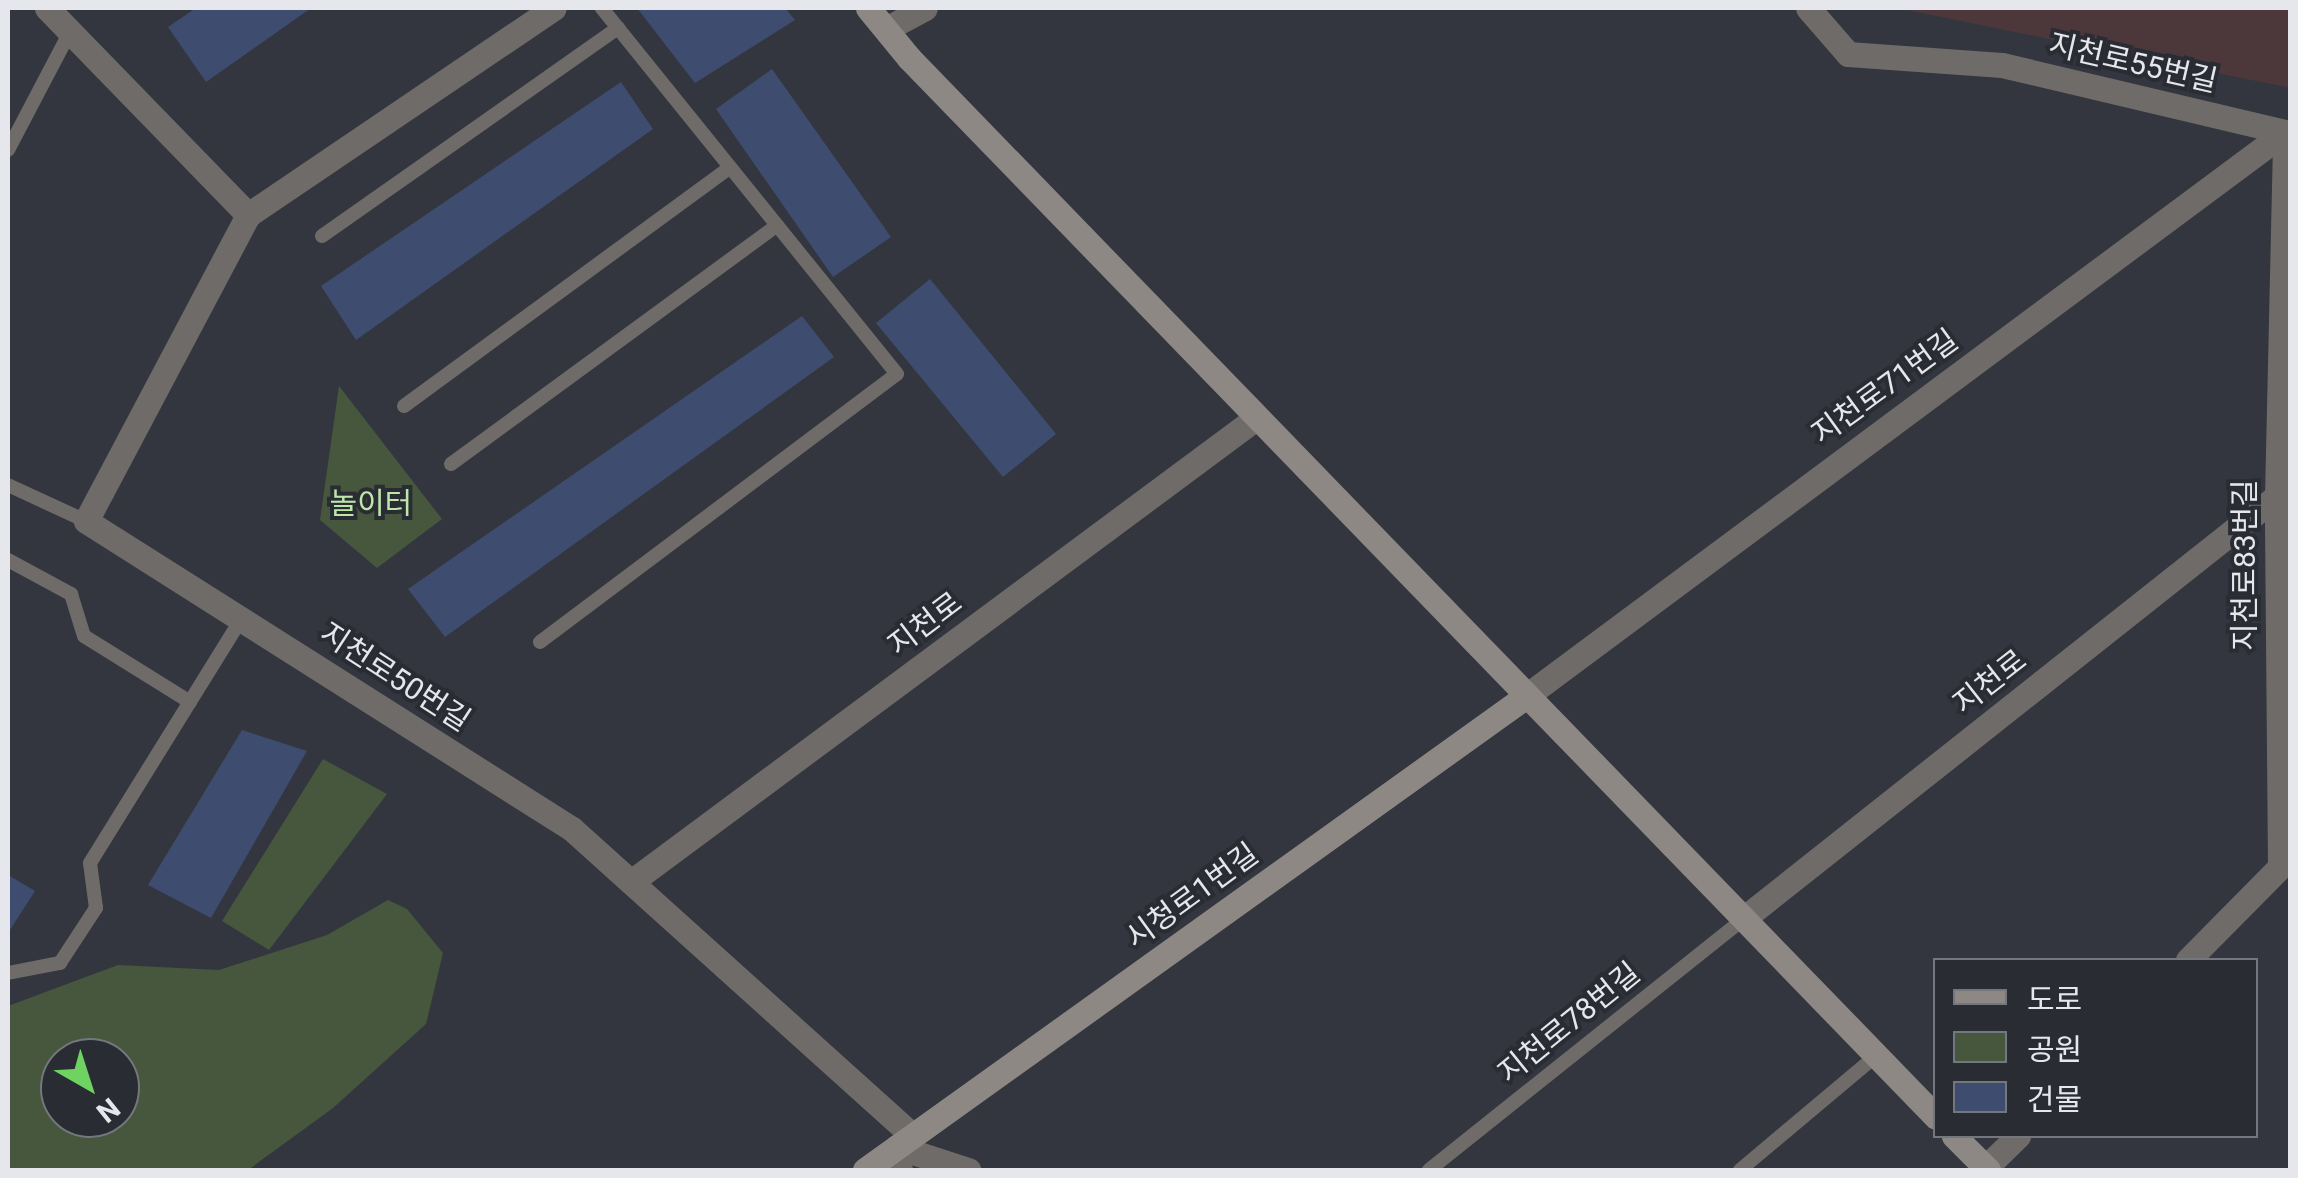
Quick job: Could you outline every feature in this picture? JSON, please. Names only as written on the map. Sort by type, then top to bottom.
[{"type":"main road","points":[[868,8],[1256,418],[1933,1113]]},
{"type":"main road","name":"시청로1번길","points":[[865,1170],[903,1151],[1525,697]]},
{"type":"main road","points":[[1956,1138],[1986,1170]]},
{"type":"street","points":[[48,8],[248,215]]},
{"type":"street","points":[[86,521],[248,215],[554,8]]},
{"type":"street","points":[[886,29],[925,8]]},
{"type":"street","name":"지천로55번길","points":[[1808,8],[1848,54],[2002,65],[2288,132]]},
{"type":"street","name":"지천로83번길","points":[[2190,958],[2285,871],[2277,496],[2288,132]]},
{"type":"street","name":"지천로71번길","points":[[1525,697],[2288,132]]},
{"type":"street","name":"지천로","points":[[631,882],[1256,418]]},
{"type":"street","name":"지천로","points":[[1743,919],[2277,496]]},
{"type":"street","name":"지천로50번길","points":[[86,521],[572,829],[631,882],[903,1151]]},
{"type":"street","points":[[1986,1170],[2016,1138]]},
{"type":"street","points":[[903,1151],[968,1170]]},
{"type":"lane","points":[[540,642],[897,374],[602,8]]},
{"type":"lane","points":[[322,236],[618,28]]},
{"type":"lane","points":[[8,150],[71,30]]},
{"type":"lane","points":[[404,406],[730,167]]},
{"type":"lane","points":[[452,464],[777,225]]},
{"type":"lane","points":[[8,485],[86,521]]},
{"type":"lane","points":[[8,560],[71,594],[84,636],[190,702]]},
{"type":"lane","points":[[8,973],[60,964],[96,908],[90,864],[242,618]]},
{"type":"lane","name":"지천로78번길","points":[[1429,1170],[1743,919]]},
{"type":"lane","points":[[1740,1170],[1876,1056]]},
{"type":"shaded area","points":[[1897,8],[2290,8],[2290,88]]},
{"type":"green space","name":"놀이터","points":[[339,386],[442,519],[377,568],[320,520]]},
{"type":"green space","points":[[323,759],[387,794],[269,950],[222,921]]},
{"type":"green space","points":[[388,900],[407,909],[443,953],[426,1024],[333,1108],[248,1170],[8,1170],[8,1006],[118,965],[219,970],[327,935]]},
{"type":"building","points":[[196,8],[311,8],[206,82],[168,27]]},
{"type":"building","points":[[637,8],[785,8],[795,20],[695,83]]},
{"type":"building","points":[[772,69],[891,237],[833,277],[716,109]]},
{"type":"building","points":[[621,82],[653,129],[356,340],[321,286]]},
{"type":"building","points":[[930,279],[1056,434],[1003,477],[876,323]]},
{"type":"building","points":[[802,316],[834,357],[445,637],[408,589]]},
{"type":"building","points":[[242,730],[307,751],[211,918],[148,885]]},
{"type":"building","points":[[8,875],[35,891],[8,933]]}]
